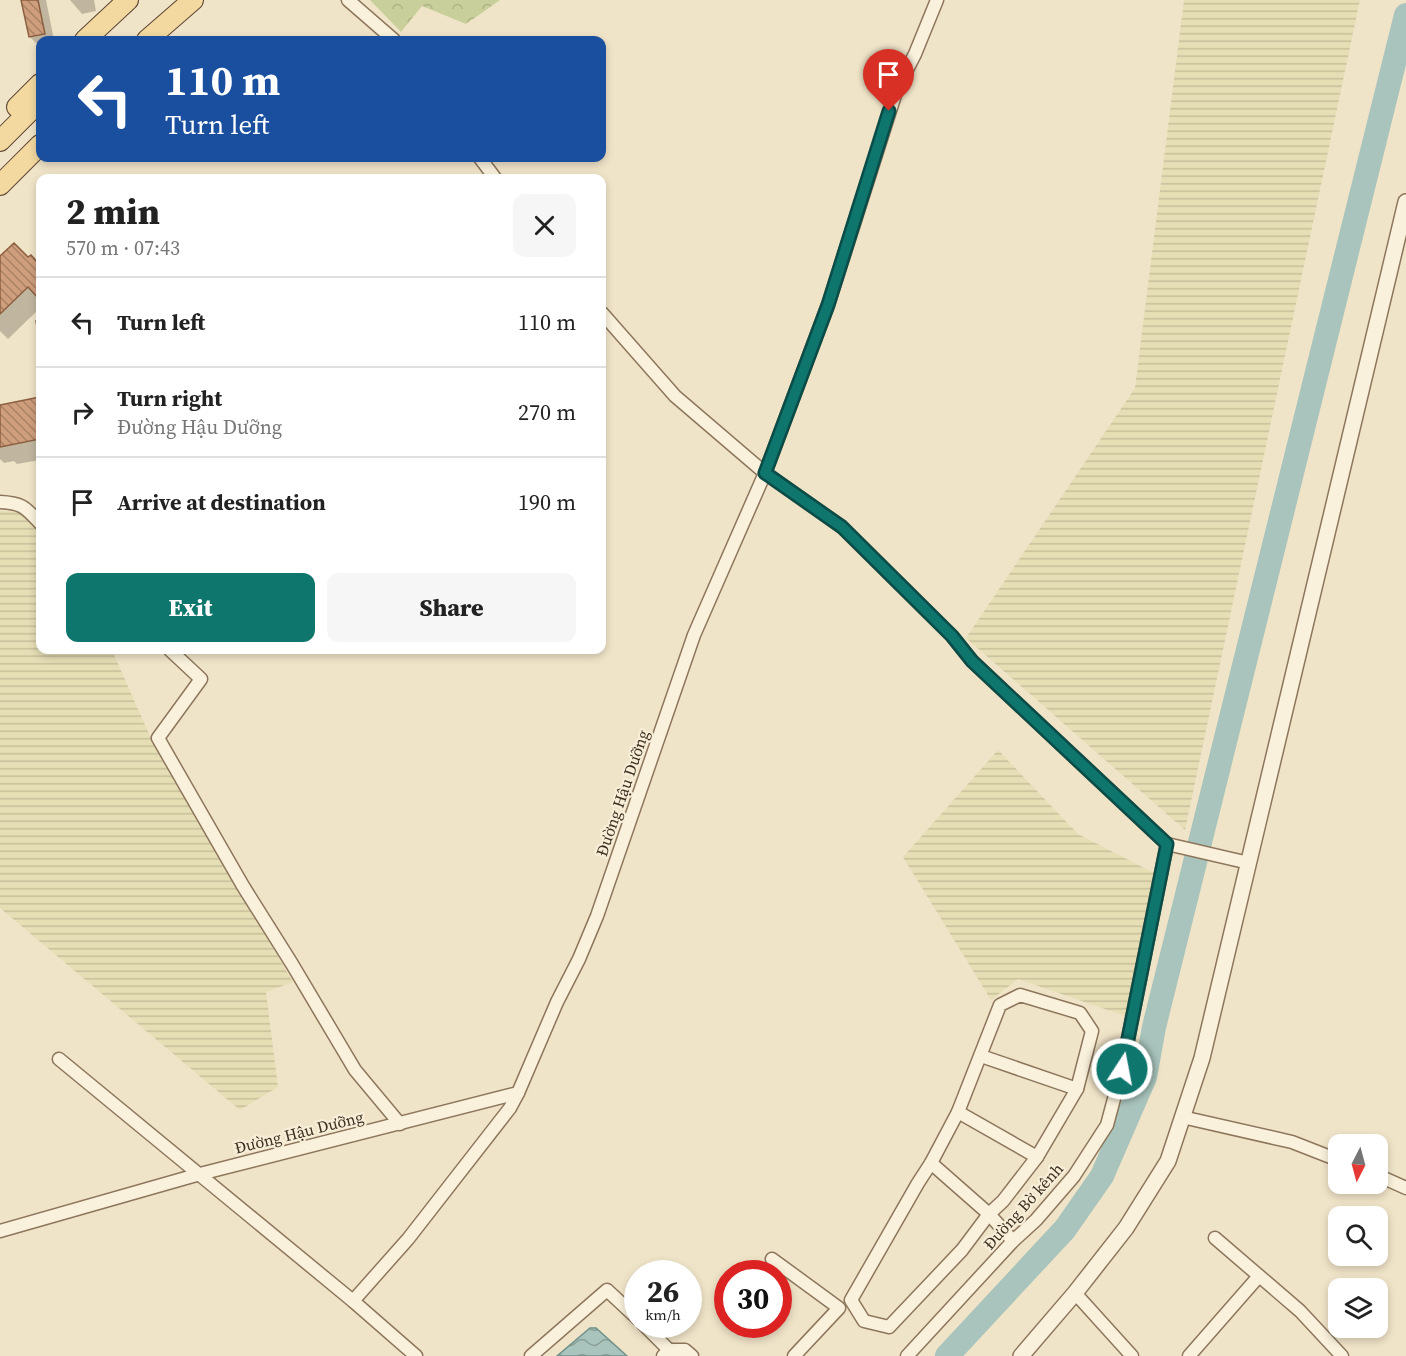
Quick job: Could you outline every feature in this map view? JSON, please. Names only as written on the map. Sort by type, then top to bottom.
[{"type":"main road","points":[[89,36],[128,0]]},
{"type":"main road","points":[[105,36],[143,0]]},
{"type":"main road","points":[[152,36],[193,0]]},
{"type":"main road","points":[[0,123],[36,88]]},
{"type":"main road","points":[[0,141],[36,105]]},
{"type":"main road","points":[[0,185],[36,149]]},
{"type":"street","points":[[348,0],[389,36]]},
{"type":"street","name":"Đường Hậu Dưỡng","points":[[0,1231],[200,1174],[519,1093],[597,915],[694,635],[765,473],[828,305],[897,89],[915,54],[937,0]]},
{"type":"street","points":[[1021,1356],[1126,1228],[1168,1161],[1202,1058],[1406,202]]},
{"type":"street","points":[[606,318],[675,396],[765,473],[842,527],[952,636],[972,661],[1167,844],[1249,862]]},
{"type":"street","points":[[0,502],[19,503],[36,518]]},
{"type":"street","points":[[174,654],[201,679],[158,738],[243,886],[355,1070],[400,1124]]},
{"type":"street","name":"Đường Bờ kênh","points":[[907,1356],[1013,1241],[1036,1220],[1074,1176],[1107,1125],[1122,1069],[1167,844]]},
{"type":"street","points":[[1020,995],[1080,1012],[1092,1031],[1077,1089],[1037,1157],[1003,1201],[989,1214],[962,1250],[890,1327],[864,1321],[850,1300],[931,1163],[958,1112],[981,1056],[1000,1005],[1020,995]]},
{"type":"street","points":[[981,1056],[1077,1089]]},
{"type":"street","points":[[59,1059],[353,1301],[416,1356]]},
{"type":"street","points":[[353,1301],[408,1239],[510,1108],[519,1093]]},
{"type":"street","points":[[958,1112],[1037,1157]]},
{"type":"street","points":[[1182,1117],[1292,1142],[1328,1156]]},
{"type":"street","points":[[931,1163],[989,1214],[1013,1241]]},
{"type":"street","points":[[1388,1181],[1406,1188]]},
{"type":"street","points":[[1215,1238],[1300,1311],[1342,1356]]},
{"type":"street","points":[[772,1259],[839,1308],[794,1356]]},
{"type":"street","points":[[1188,1356],[1259,1276]]},
{"type":"street","points":[[531,1356],[607,1290],[624,1306]]},
{"type":"street","points":[[1075,1293],[1132,1356]]},
{"type":"street","points":[[654,1338],[666,1353],[685,1350],[692,1356]]},
{"type":"shaded area","points":[[1184,0],[1360,0],[1185,830],[966,638],[1135,388]]},
{"type":"shaded area","points":[[0,511],[19,512],[36,528],[36,654],[114,654],[152,741],[293,982],[266,992],[278,1087],[240,1110],[0,908]]},
{"type":"shaded area","points":[[998,750],[1078,834],[1156,874],[1128,1017],[1018,979],[991,1000],[903,857]]},
{"type":"green space","points":[[370,0],[500,0],[466,24],[422,6],[401,32]]},
{"type":"water","points":[[590,1328],[596,1328],[627,1356],[557,1356]]},
{"type":"building","points":[[21,0],[38,0],[45,34],[29,37]]},
{"type":"building","points":[[14,243],[28,257],[31,255],[36,261],[36,296],[28,287],[0,314],[0,256]]},
{"type":"building","points":[[36,398],[36,440],[0,447],[0,405]]},
{"type":"waterway","points":[[947,1356],[1065,1229],[1102,1176],[1145,1077],[1154,1027],[1406,15]]},
{"type":"route","points":[[889,111],[828,305],[765,473],[842,527],[952,636],[972,661],[1167,844],[1122,1069]]}]
